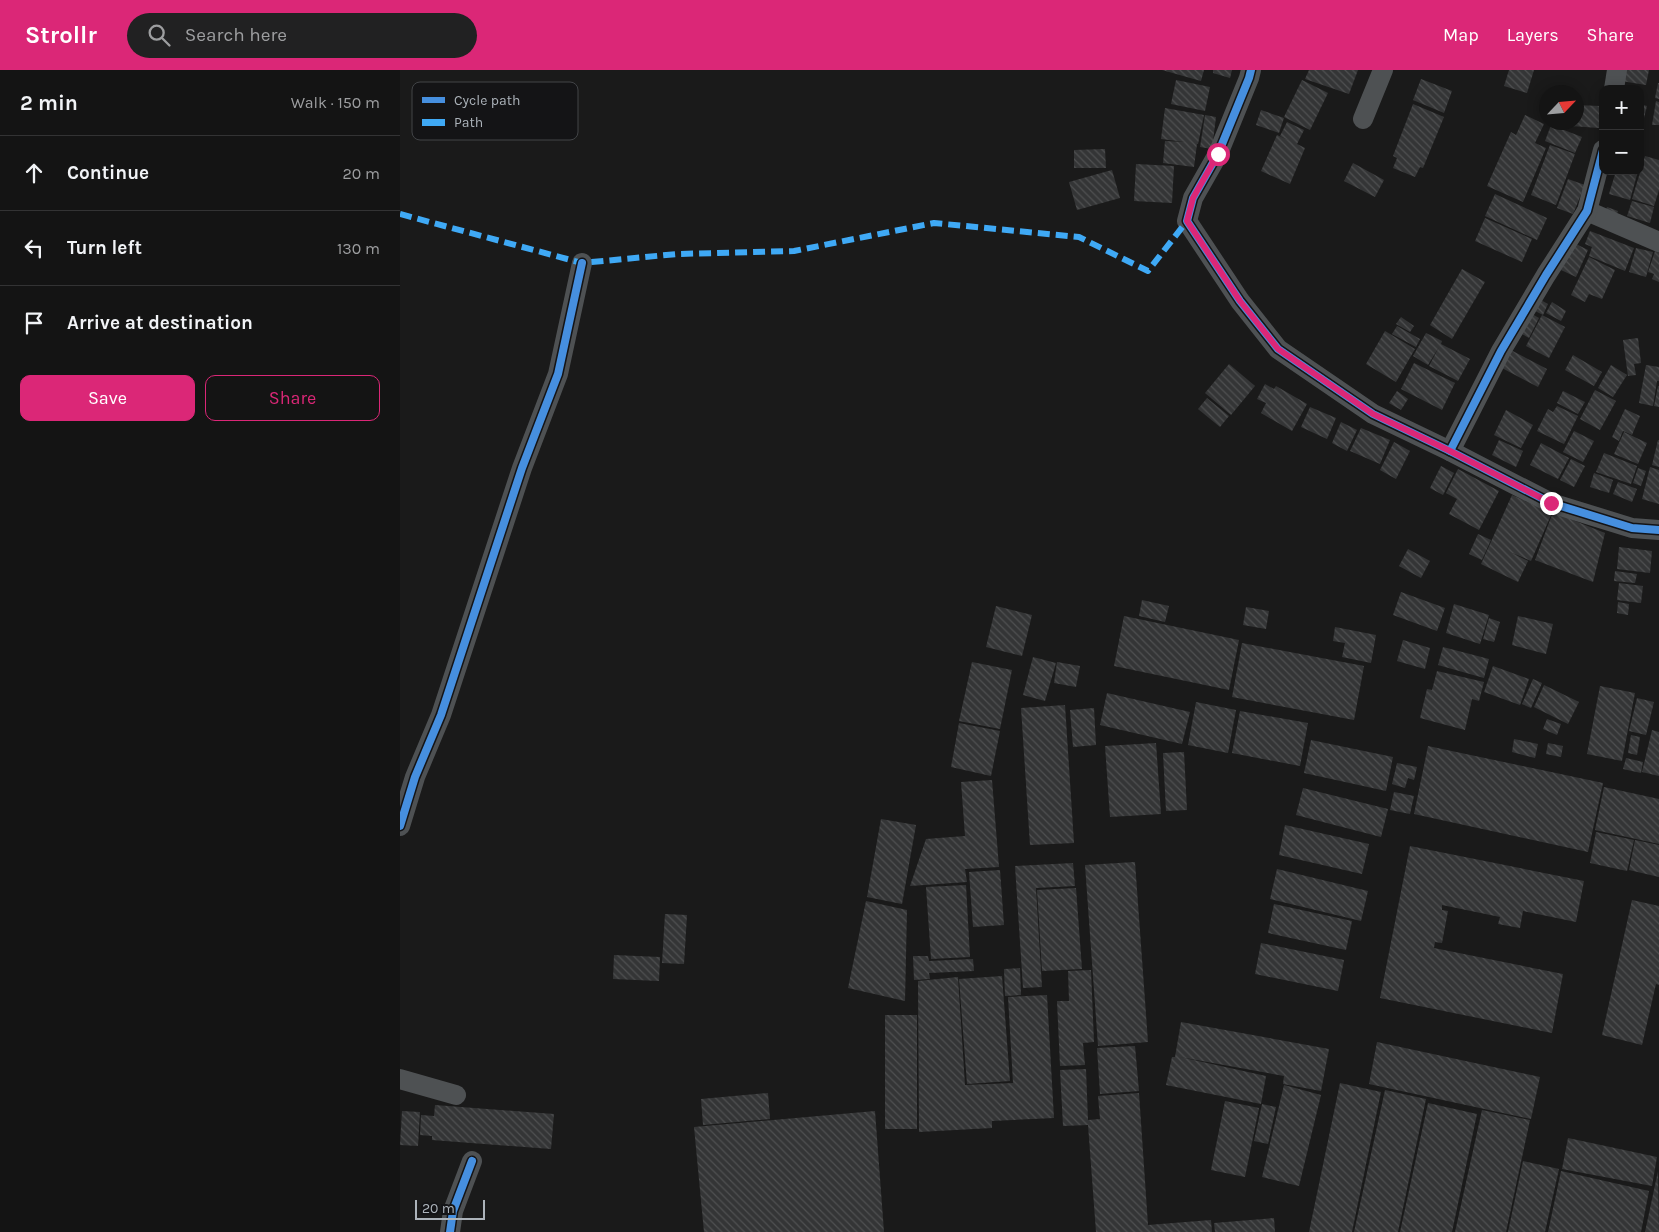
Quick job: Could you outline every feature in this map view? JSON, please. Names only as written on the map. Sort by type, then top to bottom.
[{"type":"street","points":[[1251,70],[1218,154],[1193,198],[1187,221],[1240,301],[1278,349],[1373,414],[1551,503],[1632,528],[1659,530]]},
{"type":"street","points":[[1363,119],[1383,70]]},
{"type":"street","points":[[1615,85],[1617,70]]},
{"type":"street","points":[[1450,451],[1501,351],[1546,275],[1587,212],[1599,166]]},
{"type":"street","points":[[1587,212],[1659,242]]},
{"type":"street","points":[[400,826],[414,777],[444,706],[522,468],[558,374],[582,263]]},
{"type":"street","points":[[400,1079],[456,1095]]},
{"type":"street","points":[[450,1232],[453,1211],[472,1162]]},
{"type":"building","points":[[1162,70],[1204,70],[1201,81]]},
{"type":"building","points":[[1213,70],[1232,70],[1230,78],[1213,73]]},
{"type":"building","points":[[1309,70],[1358,70],[1349,94],[1305,79]]},
{"type":"building","points":[[1509,70],[1534,70],[1527,93],[1504,86]]},
{"type":"building","points":[[1623,70],[1649,70],[1646,85],[1621,81]]},
{"type":"building","points":[[1421,79],[1452,91],[1444,113],[1413,100]]},
{"type":"building","points":[[1176,80],[1210,87],[1205,111],[1171,104]]},
{"type":"building","points":[[1302,80],[1328,93],[1310,130],[1284,117]]},
{"type":"building","points":[[1659,83],[1659,99],[1655,98]]},
{"type":"building","points":[[1656,101],[1659,102],[1659,125],[1652,125]]},
{"type":"building","points":[[1413,104],[1444,117],[1423,168],[1420,167],[1415,177],[1393,168],[1397,158],[1393,156]]},
{"type":"building","points":[[1584,105],[1599,106],[1599,128],[1584,127]]},
{"type":"building","points":[[1644,105],[1647,106],[1644,118]]},
{"type":"building","points":[[1165,108],[1204,115],[1194,167],[1163,163],[1165,141],[1185,142],[1161,139]]},
{"type":"building","points":[[1261,110],[1284,118],[1279,133],[1256,125]]},
{"type":"building","points":[[1205,115],[1216,117],[1212,149],[1200,147]]},
{"type":"building","points":[[1525,115],[1539,122],[1539,130],[1541,130],[1535,143],[1546,148],[1523,202],[1487,186],[1511,132],[1516,135]]},
{"type":"building","points":[[1287,122],[1304,130],[1297,144],[1305,148],[1290,184],[1261,171],[1277,135],[1290,141],[1280,136]]},
{"type":"building","points":[[1549,130],[1564,130],[1582,137],[1575,153],[1545,141]]},
{"type":"building","points":[[1550,145],[1575,154],[1556,205],[1531,195]]},
{"type":"building","points":[[1105,149],[1106,168],[1074,168],[1074,150]]},
{"type":"building","points":[[1645,156],[1659,160],[1659,190],[1654,206],[1632,199],[1639,175],[1644,175]]},
{"type":"building","points":[[1353,163],[1384,180],[1375,197],[1344,181]]},
{"type":"building","points":[[1136,164],[1174,166],[1172,203],[1134,201]]},
{"type":"building","points":[[1112,170],[1120,198],[1077,210],[1069,182]]},
{"type":"building","points":[[1615,175],[1637,175],[1630,200],[1609,194]]},
{"type":"building","points":[[1568,179],[1585,185],[1573,214],[1557,208]]},
{"type":"building","points":[[1495,194],[1547,218],[1537,240],[1485,216]]},
{"type":"building","points":[[1632,201],[1654,207],[1650,223],[1627,216]]},
{"type":"building","points":[[1607,207],[1618,211],[1615,220],[1604,216]]},
{"type":"building","points":[[1485,218],[1532,239],[1522,262],[1475,241]]},
{"type":"building","points":[[1590,231],[1634,248],[1625,271],[1589,256],[1592,247],[1585,244]]},
{"type":"building","points":[[1574,243],[1588,250],[1576,277],[1561,270]]},
{"type":"building","points":[[1636,248],[1653,252],[1646,277],[1629,272]]},
{"type":"building","points":[[1655,251],[1659,252],[1659,282],[1652,279],[1654,274],[1648,272]]},
{"type":"building","points":[[1589,257],[1615,270],[1602,299],[1589,294],[1585,302],[1571,295]]},
{"type":"building","points":[[1462,269],[1485,282],[1452,339],[1430,325]]},
{"type":"building","points":[[1539,299],[1548,304],[1543,315],[1533,310]]},
{"type":"building","points":[[1552,302],[1566,311],[1561,321],[1546,313]]},
{"type":"building","points":[[1532,314],[1539,318],[1529,338],[1522,334]]},
{"type":"building","points":[[1542,315],[1565,327],[1549,358],[1526,346]]},
{"type":"building","points":[[1401,317],[1414,326],[1410,332],[1396,324]]},
{"type":"building","points":[[1397,326],[1420,339],[1416,347],[1392,334]]},
{"type":"building","points":[[1385,331],[1415,349],[1396,382],[1366,364]]},
{"type":"building","points":[[1426,333],[1442,341],[1441,344],[1470,359],[1458,381],[1429,366],[1439,347],[1428,365],[1413,356]]},
{"type":"building","points":[[1638,338],[1641,363],[1634,364],[1636,375],[1628,376],[1623,340]]},
{"type":"building","points":[[1509,349],[1547,369],[1538,387],[1500,367]]},
{"type":"building","points":[[1573,355],[1602,372],[1594,386],[1565,370]]},
{"type":"building","points":[[1414,363],[1455,383],[1442,410],[1401,389]]},
{"type":"building","points":[[1229,364],[1255,386],[1231,415],[1205,393]]},
{"type":"building","points":[[1611,365],[1627,375],[1613,397],[1598,388]]},
{"type":"building","points":[[1646,365],[1659,367],[1659,381],[1657,381],[1653,406],[1639,403]]},
{"type":"building","points":[[1265,384],[1274,389],[1276,386],[1307,404],[1292,431],[1261,413],[1266,403],[1257,399]]},
{"type":"building","points":[[1659,386],[1659,407],[1654,406]]},
{"type":"building","points":[[1595,390],[1616,401],[1600,430],[1580,419]]},
{"type":"building","points":[[1397,391],[1408,399],[1401,410],[1389,403]]},
{"type":"building","points":[[1563,391],[1585,402],[1578,414],[1557,403]]},
{"type":"building","points":[[1207,398],[1229,416],[1220,427],[1198,409]]},
{"type":"building","points":[[1557,406],[1578,416],[1564,444],[1537,431],[1548,409],[1553,412]]},
{"type":"building","points":[[1310,407],[1336,418],[1327,439],[1301,427]]},
{"type":"building","points":[[1625,409],[1640,416],[1632,435],[1623,431],[1619,441],[1612,437]]},
{"type":"building","points":[[1506,410],[1533,425],[1521,448],[1494,435]]},
{"type":"building","points":[[1341,422],[1357,430],[1347,451],[1332,443]]},
{"type":"building","points":[[1361,428],[1390,440],[1380,464],[1350,451]]},
{"type":"building","points":[[1574,431],[1594,441],[1583,462],[1563,452]]},
{"type":"building","points":[[1624,432],[1647,443],[1638,464],[1614,454]]},
{"type":"building","points":[[1499,440],[1523,451],[1516,467],[1492,455]]},
{"type":"building","points":[[1659,440],[1659,467],[1652,465]]},
{"type":"building","points":[[1394,442],[1410,451],[1396,479],[1380,470]]},
{"type":"building","points":[[1541,443],[1569,458],[1558,479],[1530,465]]},
{"type":"building","points":[[1604,453],[1637,466],[1631,484],[1596,472]]},
{"type":"building","points":[[1571,459],[1585,466],[1574,487],[1560,480]]},
{"type":"building","points":[[1441,466],[1454,473],[1443,495],[1430,488]]},
{"type":"building","points":[[1650,467],[1659,470],[1659,504],[1642,499]]},
{"type":"building","points":[[1638,468],[1646,471],[1641,486],[1633,483]]},
{"type":"building","points":[[1458,469],[1499,491],[1479,530],[1449,514],[1457,499],[1446,493]]},
{"type":"building","points":[[1594,473],[1613,480],[1609,493],[1590,487]]},
{"type":"building","points":[[1618,482],[1637,489],[1632,502],[1613,494]]},
{"type":"building","points":[[1512,495],[1552,513],[1531,561],[1510,552],[1528,561],[1518,582],[1481,564]]},
{"type":"building","points":[[1553,512],[1605,533],[1593,582],[1535,560]]},
{"type":"building","points":[[1478,534],[1491,540],[1482,560],[1469,554]]},
{"type":"building","points":[[1619,547],[1652,551],[1650,573],[1617,569]]},
{"type":"building","points":[[1408,549],[1430,561],[1421,578],[1399,566]]},
{"type":"building","points":[[1615,571],[1637,574],[1635,583],[1614,581]]},
{"type":"building","points":[[1619,583],[1643,586],[1641,603],[1617,600]]},
{"type":"building","points":[[1401,592],[1445,608],[1437,631],[1393,615]]},
{"type":"building","points":[[1142,600],[1169,606],[1165,622],[1139,616]]},
{"type":"building","points":[[1618,602],[1629,604],[1628,615],[1617,613]]},
{"type":"building","points":[[1454,604],[1489,615],[1480,644],[1446,633]]},
{"type":"building","points":[[996,606],[1032,615],[1022,656],[986,647]]},
{"type":"building","points":[[1246,607],[1269,611],[1266,629],[1243,625]]},
{"type":"building","points":[[1124,616],[1239,640],[1229,690],[1114,666]]},
{"type":"building","points":[[1518,616],[1553,624],[1546,654],[1512,645]]},
{"type":"building","points":[[1489,618],[1500,622],[1494,642],[1483,639]]},
{"type":"building","points":[[1335,627],[1376,635],[1371,663],[1342,657],[1345,643],[1333,641]]},
{"type":"building","points":[[1403,640],[1430,648],[1425,669],[1397,661]]},
{"type":"building","points":[[1242,643],[1364,666],[1354,720],[1232,697]]},
{"type":"building","points":[[1443,647],[1489,659],[1484,678],[1438,665]]},
{"type":"building","points":[[1033,657],[1056,663],[1045,701],[1023,695]]},
{"type":"building","points":[[972,662],[1012,670],[1000,729],[959,721]]},
{"type":"building","points":[[1057,662],[1080,666],[1076,687],[1054,683]]},
{"type":"building","points":[[1493,666],[1529,679],[1520,705],[1484,692]]},
{"type":"building","points":[[1437,671],[1484,682],[1479,701],[1472,699],[1465,730],[1420,718],[1427,689],[1432,690]]},
{"type":"building","points":[[1533,679],[1542,683],[1531,708],[1522,704]]},
{"type":"building","points":[[1544,685],[1579,702],[1568,724],[1534,707]]},
{"type":"building","points":[[1600,686],[1635,693],[1622,761],[1587,754]]},
{"type":"building","points":[[1107,693],[1190,712],[1182,744],[1100,725]]},
{"type":"building","points":[[1637,698],[1654,702],[1646,735],[1629,731]]},
{"type":"building","points":[[1196,702],[1236,710],[1228,753],[1188,745]]},
{"type":"building","points":[[1065,705],[1074,843],[1030,845],[1021,708]]},
{"type":"building","points":[[1094,708],[1096,745],[1073,747],[1070,710]]},
{"type":"building","points":[[1240,711],[1308,723],[1300,766],[1232,753]]},
{"type":"building","points":[[1547,719],[1561,724],[1557,735],[1543,729]]},
{"type":"building","points":[[959,723],[1000,731],[991,776],[951,767]]},
{"type":"building","points":[[1652,730],[1659,732],[1659,776],[1642,772]]},
{"type":"building","points":[[1631,735],[1640,737],[1637,755],[1628,753]]},
{"type":"building","points":[[1514,739],[1538,744],[1535,758],[1512,752]]},
{"type":"building","points":[[1311,740],[1393,757],[1386,791],[1304,773]]},
{"type":"building","points":[[1156,743],[1161,814],[1110,817],[1105,746]]},
{"type":"building","points":[[1548,743],[1563,746],[1561,757],[1546,754]]},
{"type":"building","points":[[1428,746],[1603,783],[1588,852],[1414,814]]},
{"type":"building","points":[[1184,752],[1187,810],[1166,811],[1163,753]]},
{"type":"building","points":[[1626,758],[1643,762],[1641,773],[1623,769]]},
{"type":"building","points":[[1397,763],[1417,767],[1414,780],[1408,778],[1405,788],[1392,784]]},
{"type":"building","points":[[992,780],[999,867],[965,869],[967,882],[910,886],[926,839],[965,836],[961,782]]},
{"type":"building","points":[[1604,787],[1659,799],[1659,844],[1595,830]]},
{"type":"building","points":[[1303,788],[1388,809],[1381,837],[1296,815]]},
{"type":"building","points":[[1394,792],[1414,796],[1410,814],[1390,810]]},
{"type":"building","points":[[881,819],[916,825],[902,904],[867,897]]},
{"type":"building","points":[[1285,825],[1369,844],[1362,874],[1279,855]]},
{"type":"building","points":[[1596,832],[1634,840],[1627,871],[1590,863]]},
{"type":"building","points":[[1635,840],[1659,845],[1659,877],[1629,870]]},
{"type":"building","points":[[1410,846],[1584,881],[1576,922],[1523,911],[1520,928],[1498,924],[1500,917],[1442,905],[1442,910],[1448,911],[1442,943],[1435,942],[1434,948],[1563,974],[1552,1033],[1380,998]]},
{"type":"building","points":[[1135,862],[1148,1042],[1098,1046],[1085,865]]},
{"type":"building","points":[[1073,863],[1075,886],[1036,888],[1042,987],[1023,988],[1015,866]]},
{"type":"building","points":[[1277,869],[1368,891],[1361,921],[1270,899]]},
{"type":"building","points":[[1000,870],[1004,925],[973,927],[969,872]]},
{"type":"building","points":[[966,885],[970,957],[931,959],[926,887]]},
{"type":"building","points":[[1076,888],[1082,969],[1042,971],[1037,890]]},
{"type":"building","points":[[1632,900],[1659,906],[1659,985],[1656,984],[1642,1045],[1602,1035]]},
{"type":"building","points":[[866,901],[907,910],[905,1001],[848,988]]},
{"type":"building","points":[[1274,904],[1352,921],[1346,950],[1268,933]]},
{"type":"building","points":[[665,914],[687,915],[684,964],[662,963]]},
{"type":"building","points":[[1261,943],[1344,960],[1338,991],[1255,974]]},
{"type":"building","points":[[614,955],[660,957],[659,981],[613,979]]},
{"type":"building","points":[[913,956],[928,956],[929,961],[973,959],[974,971],[929,973],[930,979],[914,980]]},
{"type":"building","points":[[1020,968],[1021,995],[1005,996],[1004,969]]},
{"type":"building","points":[[1091,970],[1094,1042],[1083,1043],[1085,1065],[1060,1066],[1057,1001],[1069,1001],[1068,971]]},
{"type":"building","points":[[1002,976],[1010,1081],[967,1084],[959,979]]},
{"type":"building","points":[[958,977],[965,1085],[1013,1083],[1008,997],[1047,995],[1054,1118],[992,1121],[992,1128],[919,1132],[918,981]]},
{"type":"building","points":[[885,1015],[917,1015],[917,1129],[885,1129]]},
{"type":"building","points":[[1181,1022],[1329,1049],[1321,1091],[1283,1084],[1284,1076],[1180,1057],[1266,1076],[1261,1104],[1166,1085],[1172,1057],[1175,1057]]},
{"type":"building","points":[[1377,1042],[1540,1077],[1531,1119],[1369,1084]]},
{"type":"building","points":[[1135,1046],[1139,1091],[1100,1094],[1097,1048]]},
{"type":"building","points":[[1086,1069],[1088,1120],[1100,1119],[1098,1096],[1139,1093],[1148,1225],[1211,1220],[1212,1232],[1096,1232],[1088,1125],[1063,1126],[1060,1070]]},
{"type":"building","points":[[1340,1083],[1381,1092],[1352,1232],[1309,1232]]},
{"type":"building","points":[[1284,1085],[1321,1095],[1299,1186],[1262,1177]]},
{"type":"building","points":[[1385,1090],[1426,1099],[1398,1232],[1354,1232]]},
{"type":"building","points":[[768,1093],[770,1119],[703,1125],[701,1099]]},
{"type":"building","points":[[1225,1101],[1259,1108],[1245,1177],[1211,1170]]},
{"type":"building","points":[[1428,1103],[1477,1114],[1452,1232],[1400,1232]]},
{"type":"building","points":[[1262,1104],[1276,1107],[1268,1144],[1254,1141]]},
{"type":"building","points":[[435,1105],[554,1114],[551,1149],[432,1140],[432,1136],[420,1135],[421,1115],[434,1116]]},
{"type":"building","points":[[1482,1110],[1530,1120],[1506,1232],[1455,1232]]},
{"type":"building","points":[[402,1111],[420,1112],[418,1146],[400,1145]]},
{"type":"building","points":[[875,1111],[884,1232],[704,1232],[694,1127]]},
{"type":"building","points":[[1568,1138],[1657,1157],[1652,1186],[1562,1169]]},
{"type":"building","points":[[1523,1161],[1559,1169],[1545,1232],[1508,1232]]},
{"type":"building","points":[[1561,1171],[1649,1191],[1641,1232],[1548,1232]]},
{"type":"building","points":[[1658,1171],[1659,1232],[1645,1232]]},
{"type":"building","points":[[1274,1218],[1275,1232],[1215,1232],[1214,1223]]},
{"type":"marked path","points":[[400,214],[582,263],[677,254],[794,251],[934,223],[1079,237],[1148,271],[1187,221]]},
{"type":"cycle path","points":[[1251,70],[1218,154],[1193,198],[1187,221],[1240,301],[1278,349],[1373,414],[1551,503],[1632,528],[1659,530]]},
{"type":"cycle path","points":[[1450,451],[1501,351],[1587,211],[1599,165]]},
{"type":"cycle path","points":[[400,826],[415,777],[441,715],[522,468],[558,374],[582,263]]},
{"type":"cycle path","points":[[450,1232],[453,1211],[472,1161]]},
{"type":"route","points":[[1218,154],[1193,198],[1187,221],[1240,301],[1278,349],[1373,414],[1551,503]]}]
